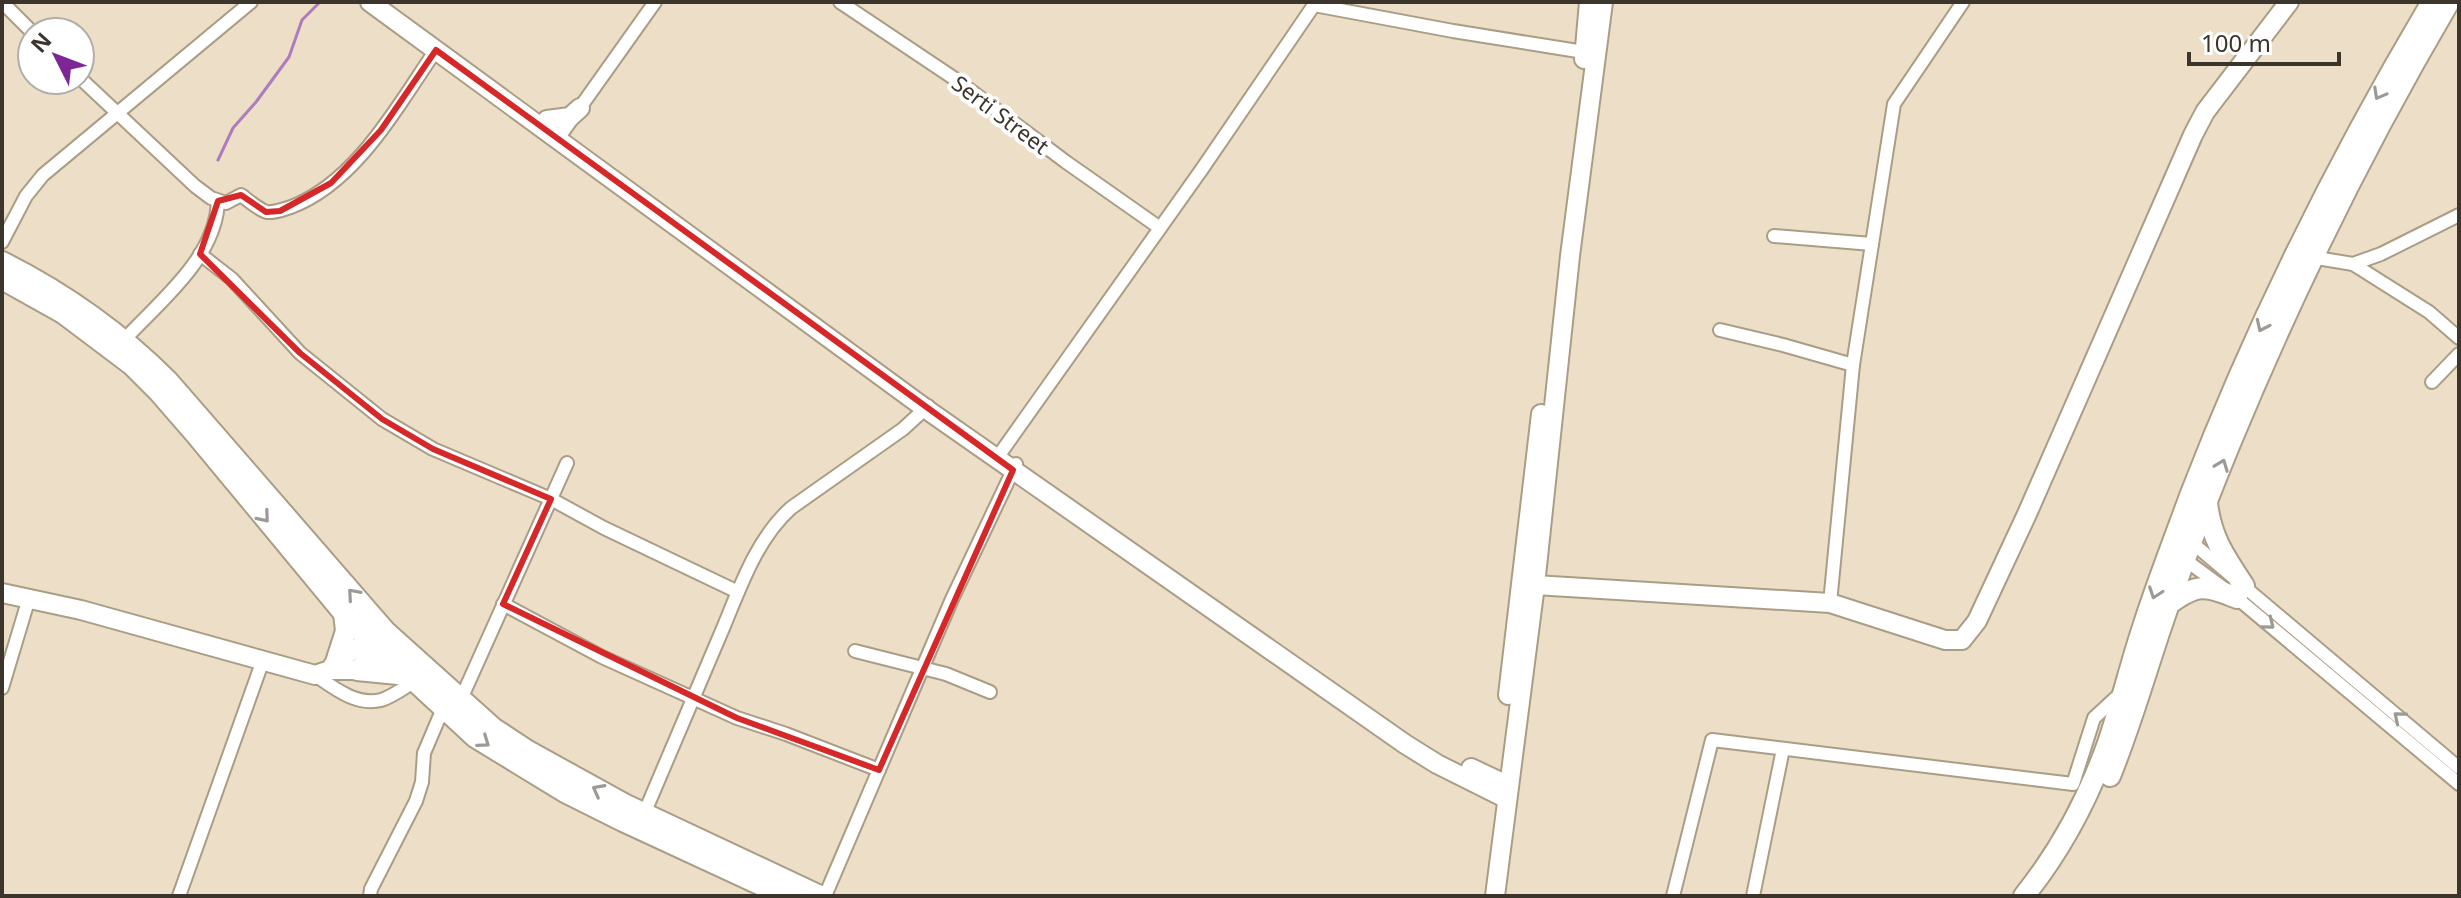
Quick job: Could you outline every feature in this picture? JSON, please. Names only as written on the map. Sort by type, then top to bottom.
[{"type":"main road","points":[[2040,896],[2092,819],[2122,747],[2169,604],[2181,546],[2224,409],[2289,266],[2346,155],[2432,2]]},
{"type":"main road","points":[[2024,896],[2078,814],[2108,743],[2143,627],[2181,546],[2207,503],[2311,257],[2449,2]]},
{"type":"main road","points":[[2,262],[60,294],[124,340],[168,381],[412,678]]},
{"type":"main road","points":[[2,279],[63,313],[141,374],[198,437],[344,613],[383,640],[453,702],[475,737],[565,792],[785,896]]},
{"type":"main road","points":[[2207,503],[2210,525],[2240,592]]},
{"type":"main road","points":[[2169,604],[2185,592],[2200,587],[2240,592]]},
{"type":"main road","points":[[327,668],[346,631],[344,613]]},
{"type":"main road","points":[[357,670],[412,678],[528,751],[644,814],[822,896]]},
{"type":"street","points":[[2,242],[26,196],[43,175],[251,2]]},
{"type":"street","points":[[370,2],[1405,744],[1437,764],[1502,790]]},
{"type":"street","points":[[384,2],[547,120],[560,136]]},
{"type":"street","points":[[560,136],[655,2]]},
{"type":"street","name":"Serti Street","points":[[840,2],[955,79],[1160,228]]},
{"type":"street","points":[[1495,896],[1502,790],[1589,2]]},
{"type":"street","points":[[1485,896],[1535,585],[1570,256],[1603,2]]},
{"type":"street","points":[[1830,603],[1853,365],[1894,104],[1963,2]]},
{"type":"street","points":[[1535,585],[1830,603],[1945,640],[1962,640],[1977,621],[2027,514],[2193,135],[2205,112],[2289,2]]},
{"type":"street","points":[[999,454],[1160,228],[1313,3],[1453,31],[1584,52]]},
{"type":"street","points":[[96,93],[211,198],[226,203],[241,195],[266,212],[280,211],[305,202],[360,157],[436,50]]},
{"type":"street","points":[[547,120],[570,117],[580,108]]},
{"type":"street","points":[[124,340],[180,281],[200,254],[215,224],[218,201]]},
{"type":"street","points":[[2353,264],[2381,254],[2459,215]]},
{"type":"street","points":[[1774,236],[1872,244]]},
{"type":"street","points":[[200,254],[232,279],[300,353],[382,419],[433,449],[551,499],[738,592]]},
{"type":"street","points":[[2311,257],[2353,264],[2429,312],[2459,338]]},
{"type":"street","points":[[1720,330],[1853,365]]},
{"type":"street","points":[[2432,382],[2459,354]]},
{"type":"street","points":[[644,814],[738,592],[768,532],[791,508],[903,429],[929,405]]},
{"type":"street","points":[[370,896],[416,801],[422,782],[424,753],[503,604],[567,463]]},
{"type":"street","points":[[822,896],[952,599],[1015,466]]},
{"type":"street","points":[[2181,546],[2459,768]]},
{"type":"street","points":[[2240,592],[2459,784]]},
{"type":"street","points":[[2,593],[81,610],[263,660],[327,668],[357,670],[383,640]]},
{"type":"street","points":[[2,688],[29,598]]},
{"type":"street","points":[[503,604],[602,657],[693,699],[879,770]]},
{"type":"street","points":[[327,668],[383,640]]},
{"type":"street","points":[[855,651],[946,674],[990,692]]},
{"type":"street","points":[[179,896],[263,660]]},
{"type":"street","points":[[327,668],[344,694],[364,702],[383,700],[412,678]]},
{"type":"street","points":[[1673,896],[1712,740],[2073,784],[2094,718],[2125,691]]},
{"type":"street","points":[[1753,896],[1783,749]]},
{"type":"highlighted area","points":[[436,50],[1013,470],[879,770],[737,718],[503,604],[551,499],[433,449],[382,419],[300,353],[200,254],[218,201],[241,195],[266,212],[280,211],[331,183],[381,130]]},
{"type":"waterway","points":[[218,160],[233,128],[289,57],[302,20],[320,2]]}]
